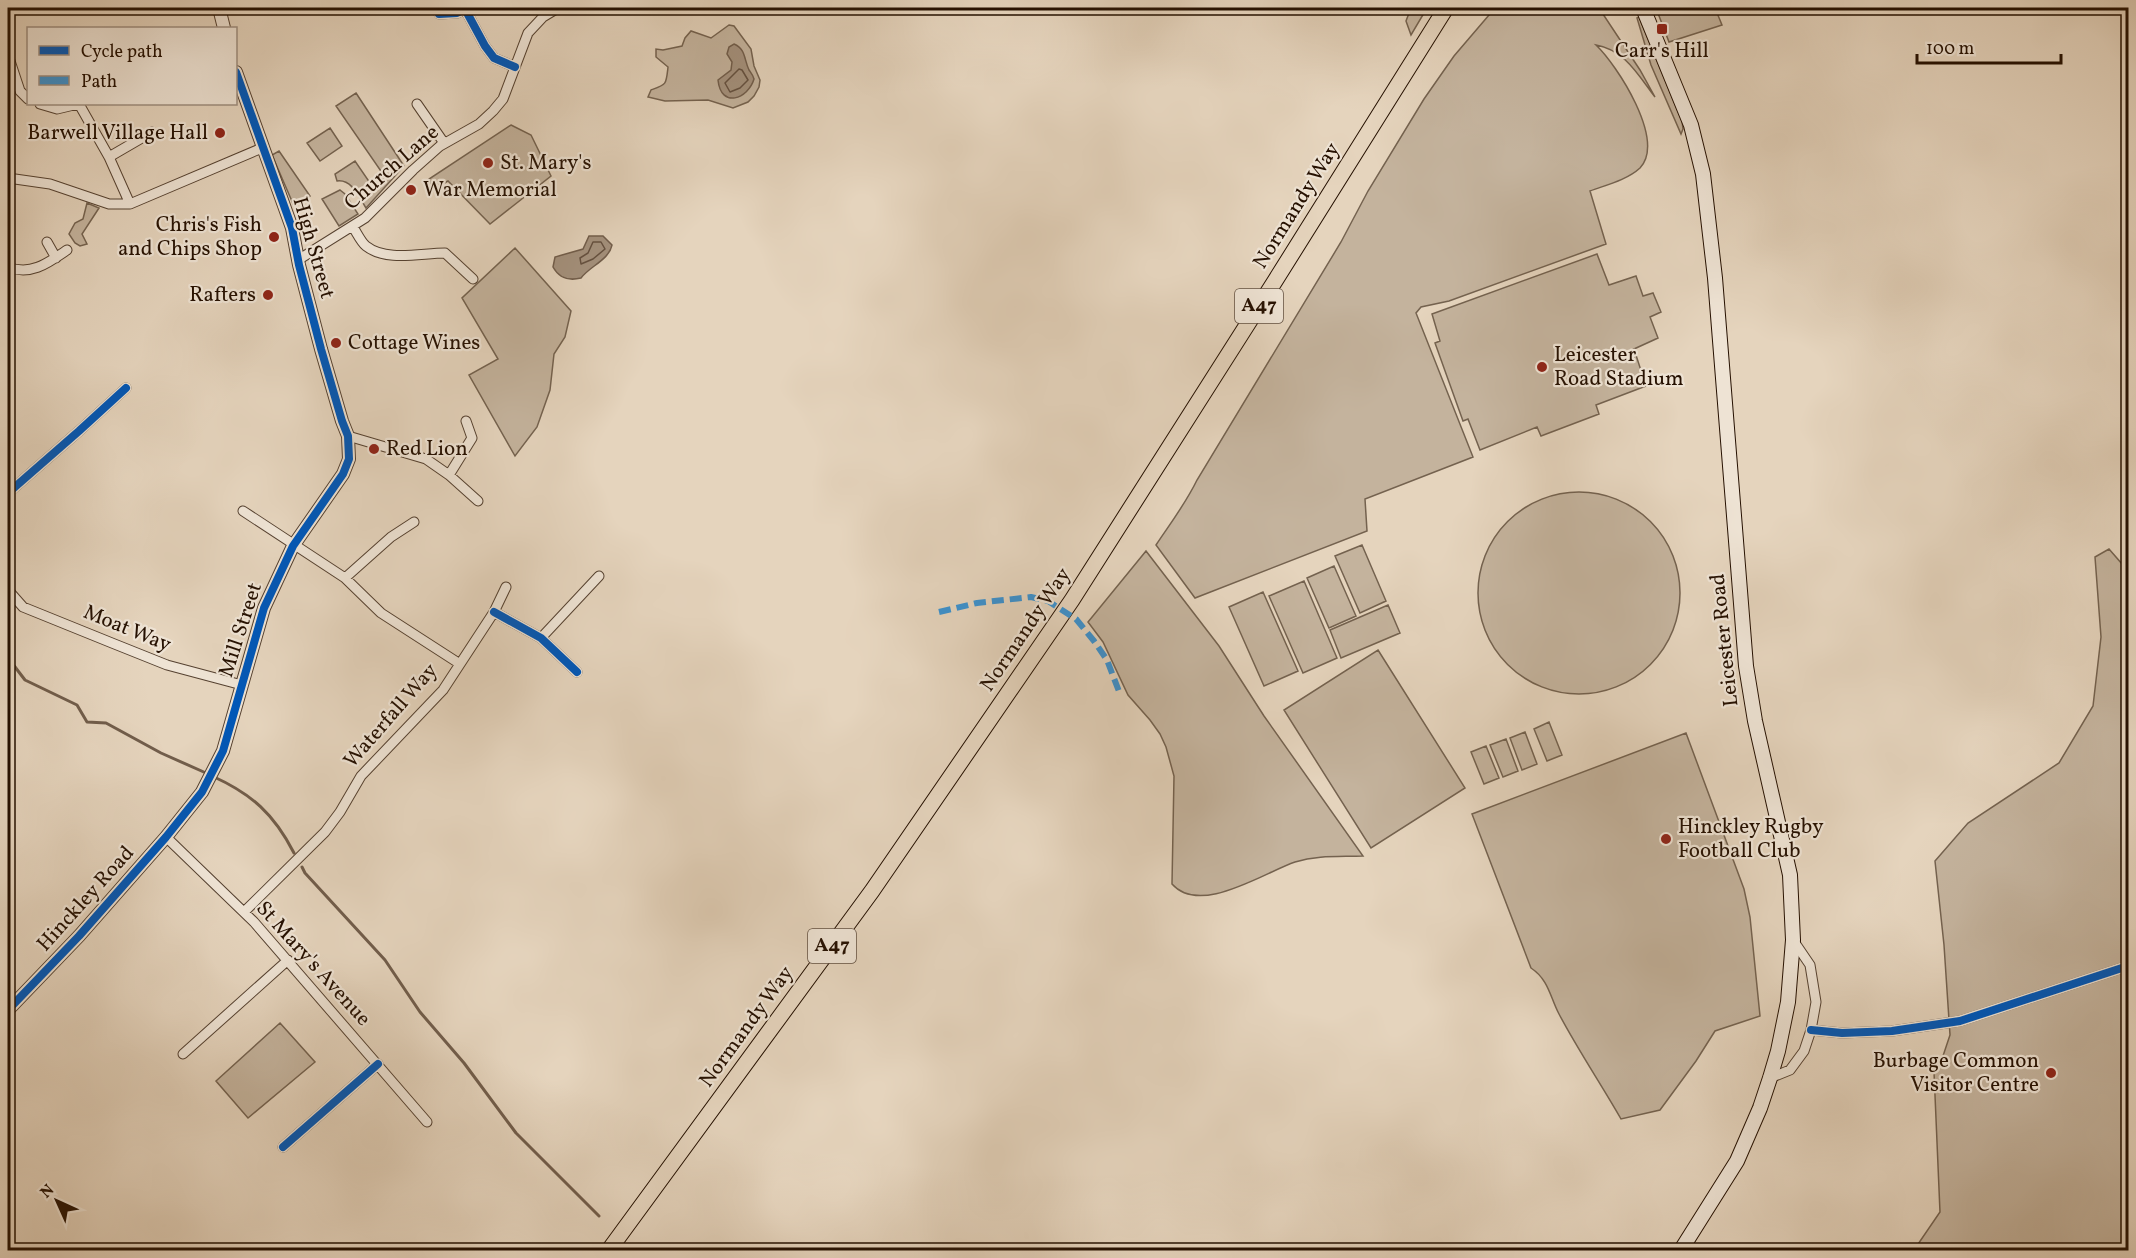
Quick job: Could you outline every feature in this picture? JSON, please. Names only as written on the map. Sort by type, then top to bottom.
[{"type":"main road","name":"Normandy Way","points":[[609,1251],[872,891],[1048,636],[1275,281],[1445,8]]},
{"type":"main road","name":"Leicester Road","points":[[1643,8],[1691,125],[1703,174],[1715,278],[1746,666],[1755,721],[1790,875],[1793,940],[1788,1002],[1778,1051],[1760,1108],[1737,1161],[1681,1251]]},
{"type":"street","points":[[219,8],[224,27]]},
{"type":"street","points":[[439,14],[457,13],[466,8],[485,46],[494,58],[515,67]]},
{"type":"street","name":"Church Lane","points":[[298,260],[370,215],[412,170],[444,143],[479,124],[494,111],[503,99],[528,33],[543,17],[558,8]]},
{"type":"street","points":[[8,55],[21,91],[27,98]]},
{"type":"street","name":"High Street","points":[[237,75],[292,228],[298,260],[333,392],[348,436]]},
{"type":"street","points":[[417,104],[444,143]]},
{"type":"street","points":[[43,105],[57,110],[75,105]]},
{"type":"street","points":[[80,105],[109,158],[130,204]]},
{"type":"street","points":[[109,158],[152,132]]},
{"type":"street","points":[[8,178],[50,184],[110,204],[130,204],[262,148]]},
{"type":"street","points":[[353,227],[366,246],[382,254],[445,253],[473,279]]},
{"type":"street","points":[[47,242],[56,258]]},
{"type":"street","points":[[8,267],[21,271],[41,267],[67,250]]},
{"type":"street","points":[[8,493],[126,388]]},
{"type":"street","points":[[448,475],[472,438],[466,421]]},
{"type":"street","points":[[348,436],[426,459],[478,501]]},
{"type":"street","name":"Mill Street","points":[[166,837],[202,792],[214,772],[223,751],[264,608],[293,546],[347,468],[350,449],[348,436]]},
{"type":"street","points":[[243,512],[345,578],[381,613],[460,664]]},
{"type":"street","points":[[345,578],[391,537],[414,522]]},
{"type":"street","points":[[541,638],[599,576]]},
{"type":"street","name":"Waterfall Way","points":[[244,912],[325,832],[340,812],[361,776],[444,690],[494,612],[506,587]]},
{"type":"street","name":"Moat Way","points":[[8,590],[23,607],[167,665],[242,685]]},
{"type":"street","points":[[494,612],[541,638],[577,672]]},
{"type":"street","name":"St Mary's Avenue","points":[[166,837],[244,912],[288,960],[427,1122]]},
{"type":"street","name":"Hinckley Road","points":[[8,1010],[79,936],[166,837]]},
{"type":"street","points":[[1770,1078],[1790,1070],[1804,1051],[1811,1030],[1816,1002],[1810,965],[1793,940]]},
{"type":"street","points":[[183,1054],[288,960]]},
{"type":"street","points":[[1811,1030],[1842,1033],[1892,1031],[1960,1021],[2128,966]]},
{"type":"street","points":[[284,1148],[378,1064]]},
{"type":"shaded area","points":[[1411,8],[1427,8],[1411,35],[1406,21]]},
{"type":"shaded area","points":[[1495,8],[1599,8],[1655,97],[1637,72],[1623,58],[1615,52],[1596,45],[1626,85],[1643,122],[1647,140],[1646,155],[1640,168],[1623,179],[1590,191],[1606,244],[1449,301],[1421,307],[1416,313],[1473,457],[1365,499],[1367,531],[1195,598],[1156,545],[1188,497],[1424,99],[1454,56]]},
{"type":"shaded area","points":[[1656,8],[1715,8],[1722,25],[1669,42]]},
{"type":"shaded area","points":[[1639,17],[1682,121],[1681,134],[1651,65],[1637,18]]},
{"type":"shaded area","points":[[729,25],[734,26],[751,49],[754,66],[760,80],[759,87],[748,102],[733,108],[708,100],[665,101],[648,97],[651,90],[665,83],[667,77],[668,67],[656,57],[656,49],[682,46],[691,31],[711,38]]},
{"type":"shaded area","points":[[356,93],[404,166],[366,208],[351,186],[337,181],[335,174],[355,161],[370,183],[383,174],[336,106]]},
{"type":"shaded area","points":[[511,125],[531,135],[551,176],[490,224],[448,181],[434,189],[429,179]]},
{"type":"shaded area","points":[[330,128],[342,146],[320,161],[307,143]]},
{"type":"shaded area","points":[[279,151],[310,196],[294,206],[272,155]]},
{"type":"shaded area","points":[[340,190],[358,214],[339,226],[322,199]]},
{"type":"shaded area","points":[[87,203],[99,208],[82,234],[87,244],[80,246],[69,234],[75,223],[83,219]]},
{"type":"shaded area","points":[[515,248],[571,311],[565,337],[554,354],[550,390],[537,427],[515,456],[469,375],[498,359],[462,298]]},
{"type":"shaded area","name":"Leicester Road Stadium","points":[[1597,254],[1609,285],[1636,276],[1643,296],[1653,293],[1661,312],[1650,317],[1658,338],[1634,349],[1646,386],[1596,405],[1599,414],[1541,436],[1537,427],[1480,450],[1468,419],[1463,421],[1435,343],[1440,341],[1432,314]]},
{"type":"shaded area","points":[[1579,492],[1608,496],[1627,504],[1657,529],[1668,545],[1676,564],[1680,593],[1676,622],[1668,641],[1643,671],[1627,682],[1608,690],[1579,694],[1550,690],[1531,682],[1501,657],[1490,641],[1482,622],[1478,593],[1482,564],[1490,545],[1515,515],[1531,504],[1550,496]]},
{"type":"shaded area","points":[[1362,545],[1386,601],[1360,613],[1335,556]]},
{"type":"shaded area","points":[[2109,549],[2122,564],[2128,582],[2128,1250],[1914,1250],[1940,1212],[1934,1072],[1943,1056],[1950,1035],[1935,861],[1968,823],[2059,763],[2093,706],[2101,637],[2095,557]]},
{"type":"shaded area","points":[[1146,551],[1219,646],[1264,716],[1363,856],[1312,858],[1295,862],[1215,894],[1199,896],[1184,893],[1172,884],[1174,776],[1166,747],[1150,720],[1128,695],[1103,642],[1088,622]]},
{"type":"shaded area","points":[[1334,566],[1356,616],[1329,628],[1307,578]]},
{"type":"shaded area","points":[[1304,581],[1337,658],[1303,673],[1269,596]]},
{"type":"shaded area","points":[[1263,592],[1298,671],[1264,686],[1229,607]]},
{"type":"shaded area","points":[[1388,605],[1400,633],[1341,658],[1330,630]]},
{"type":"shaded area","points":[[1378,650],[1465,788],[1371,848],[1284,710]]},
{"type":"shaded area","points":[[1549,722],[1562,755],[1547,761],[1534,729]]},
{"type":"shaded area","points":[[1525,732],[1537,764],[1522,770],[1510,738]]},
{"type":"shaded area","points":[[1686,733],[1744,889],[1750,917],[1760,1016],[1715,1031],[1660,1110],[1621,1119],[1566,1027],[1545,983],[1531,968],[1472,814]]},
{"type":"shaded area","points":[[1506,739],[1518,771],[1503,777],[1490,745]]},
{"type":"shaded area","points":[[1486,746],[1499,778],[1484,784],[1471,752]]},
{"type":"shaded area","points":[[280,1023],[315,1062],[248,1118],[216,1081]]},
{"type":"water","points":[[734,44],[743,52],[754,79],[751,86],[741,96],[729,98],[720,89],[718,80],[731,70],[732,62],[727,54],[729,47]]},
{"type":"water","points":[[589,236],[603,236],[612,245],[607,255],[581,278],[568,279],[558,274],[553,267],[555,257],[583,249]]},
{"type":"waterway","points":[[8,662],[12,663],[25,680],[77,705],[87,722],[106,723],[161,753],[206,773]]},
{"type":"waterway","points":[[212,776],[239,790],[270,816],[294,853]]},
{"type":"waterway","points":[[302,867],[385,960],[420,1012],[464,1063],[516,1133],[599,1216]]},
{"type":"marked path","points":[[939,612],[977,603],[1031,597],[1048,601],[1076,619],[1094,641],[1107,660],[1120,694]]},
{"type":"cycle path","points":[[439,14],[457,13],[465,9],[494,58],[515,67]]},
{"type":"cycle path","points":[[8,1010],[79,936],[166,837],[202,792],[223,751],[264,608],[293,546],[343,474],[349,459],[348,436],[321,349],[299,265],[292,228],[237,75]]},
{"type":"cycle path","points":[[8,493],[126,388]]},
{"type":"cycle path","points":[[494,612],[541,638],[577,672]]},
{"type":"cycle path","points":[[1811,1030],[1842,1033],[1892,1031],[1960,1021],[2128,966]]},
{"type":"cycle path","points":[[283,1147],[378,1064]]},
{"type":"place","name":"Carr's Hill","points":[[1662,29]]},
{"type":"place","name":"Barwell Village Hall","points":[[220,133]]},
{"type":"place","name":"St. Mary's","points":[[488,163]]},
{"type":"place","name":"War Memorial","points":[[411,190]]},
{"type":"place","name":"Chris's Fish and Chips Shop","points":[[274,237]]},
{"type":"place","name":"Rafters","points":[[268,295]]},
{"type":"place","name":"Cottage Wines","points":[[336,343]]},
{"type":"place","name":"Leicester Road Stadium","points":[[1542,367]]},
{"type":"place","name":"Red Lion","points":[[374,449]]},
{"type":"place","name":"Hinckley Rugby Football Club","points":[[1666,839]]},
{"type":"place","name":"Burbage Common Visitor Centre","points":[[2051,1073]]}]
